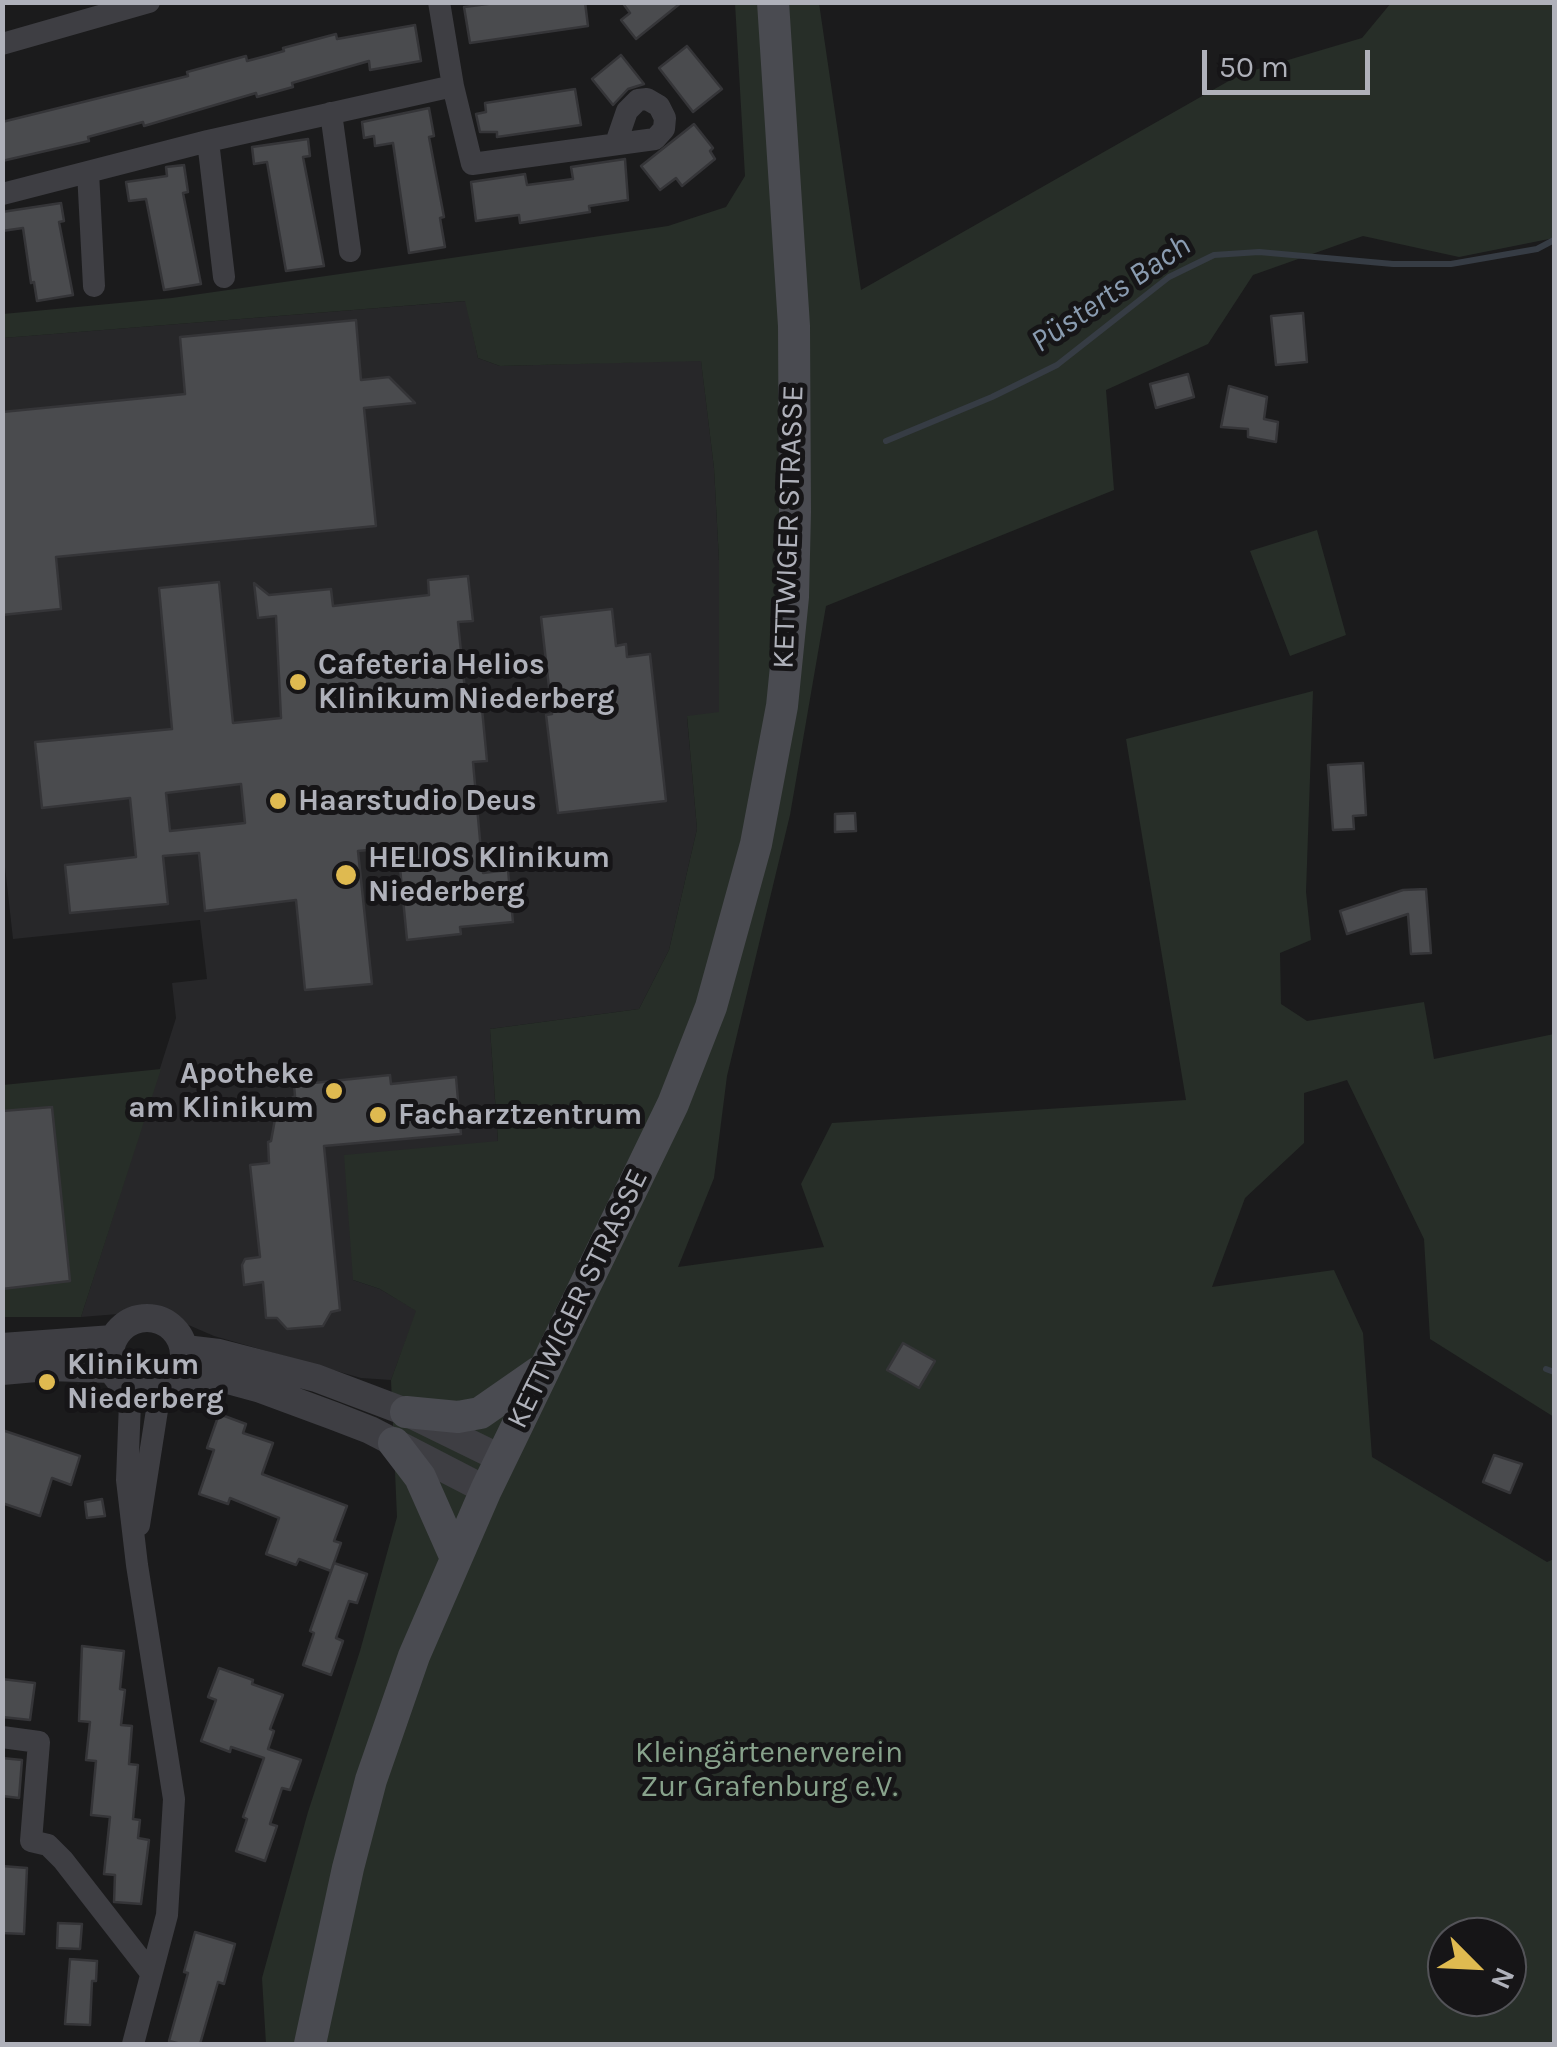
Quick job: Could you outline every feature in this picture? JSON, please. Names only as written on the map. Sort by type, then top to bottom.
[{"type":"main road","name":"KETTWIGER STRASSE","points":[[310,2044],[348,1868],[372,1780],[414,1656],[500,1458],[673,1104],[711,1007],[756,844],[776,745],[793,596],[795,512],[794,326],[773,2]]},
{"type":"main road","points":[[406,1412],[458,1417],[480,1413],[547,1366]]},
{"type":"main road","points":[[394,1443],[420,1477],[455,1556]]},
{"type":"street","points":[[2,44],[149,2]]},
{"type":"street","points":[[439,2],[453,86],[472,164],[616,143]]},
{"type":"street","points":[[2,194],[453,86]]},
{"type":"street","points":[[331,113],[350,251]]},
{"type":"street","points":[[208,142],[224,277]]},
{"type":"street","points":[[88,172],[94,286]]},
{"type":"street","points":[[133,2044],[166,1915],[174,1798],[127,1480],[130,1402],[110,1354],[113,1339],[123,1326],[137,1318],[152,1317],[175,1330],[175,1371],[136,1538]]},
{"type":"street","points":[[2,1346],[113,1339]]},
{"type":"street","points":[[2,1371],[47,1368],[116,1375],[132,1389],[146,1393],[175,1371],[218,1353],[316,1378],[406,1412],[500,1458]]},
{"type":"street","points":[[175,1371],[261,1389],[370,1430],[486,1490]]},
{"type":"street","points":[[2,1737],[40,1742],[31,1840],[48,1845],[63,1860],[150,1973]]},
{"type":"shaded area","name":"HELIOS Klinikum Niederberg","points":[[466,301],[478,358],[500,366],[701,360],[714,468],[719,560],[719,713],[687,717],[697,829],[669,950],[639,1009],[490,1029],[498,1142],[353,1280],[380,1289],[417,1311],[391,1380],[361,1378],[214,1336],[156,1311],[81,1317],[176,1018],[172,983],[207,979],[200,920],[13,939],[2,840],[2,338]]},
{"type":"green space","name":"Kleingärtenerverein Zur Grafenburg e.V.","points":[[735,3],[819,3],[861,290],[1241,74],[1362,38],[1391,3],[1554,3],[1554,238],[1459,257],[1363,236],[1253,275],[1208,344],[1106,390],[1114,490],[826,606],[790,815],[727,1076],[714,1178],[678,1267],[824,1247],[801,1184],[832,1123],[1186,1100],[1126,739],[1313,691],[1306,892],[1311,940],[1280,953],[1281,1004],[1307,1021],[1424,1002],[1434,1059],[1554,1034],[1554,1417],[1430,1339],[1424,1239],[1347,1080],[1304,1093],[1304,1143],[1245,1198],[1212,1287],[1334,1270],[1363,1333],[1372,1457],[1547,1562],[1554,1559],[1554,2044],[266,2044],[262,1978],[397,1517],[391,1380],[416,1311],[380,1289],[353,1280],[344,1155],[498,1141],[490,1029],[639,1009],[669,950],[697,829],[687,716],[719,712],[719,560],[714,468],[701,361],[500,366],[478,358],[465,301],[3,338],[3,314],[172,298],[668,226],[726,207],[745,176]]},
{"type":"green space","points":[[1317,530],[1346,635],[1290,656],[1250,551]]},
{"type":"green space","points":[[161,1069],[81,1317],[3,1317],[3,1289],[70,1281],[52,1107],[3,1111],[3,1085]]},
{"type":"building","points":[[503,2],[585,2],[588,26],[470,43],[464,7]]},
{"type":"building","points":[[622,2],[682,2],[636,39],[621,20],[630,13]]},
{"type":"building","points":[[415,25],[421,61],[370,70],[369,61],[257,97],[256,93],[144,126],[143,122],[88,137],[89,141],[2,161],[2,122],[188,76],[187,72],[246,56],[247,61],[266,56],[336,34],[337,39]]},
{"type":"building","points":[[687,46],[722,89],[693,112],[659,68]]},
{"type":"building","points":[[621,55],[644,84],[628,89],[613,105],[592,79]]},
{"type":"building","points":[[575,89],[581,125],[497,137],[497,132],[480,132],[476,114],[486,112],[485,103]]},
{"type":"building","points":[[429,108],[434,136],[429,137],[444,217],[440,218],[445,247],[409,253],[393,143],[375,146],[374,136],[364,138],[362,122]]},
{"type":"building","points":[[694,124],[713,148],[710,151],[715,159],[682,186],[676,178],[660,190],[641,166]]},
{"type":"building","points":[[308,139],[310,156],[303,157],[324,266],[286,271],[267,162],[254,164],[252,147]]},
{"type":"building","points":[[625,159],[628,200],[589,206],[590,212],[520,223],[519,215],[476,221],[471,182],[525,174],[527,185],[573,179],[571,167]]},
{"type":"building","points":[[184,165],[188,192],[183,193],[201,284],[164,290],[146,199],[129,201],[126,182],[167,176],[166,167]]},
{"type":"building","points":[[61,203],[64,221],[59,222],[73,295],[37,301],[23,228],[2,231],[2,212]]},
{"type":"building","points":[[1303,313],[1307,362],[1276,365],[1271,316]]},
{"type":"building","points":[[356,320],[361,380],[389,377],[415,403],[364,408],[376,526],[56,557],[61,609],[2,615],[2,412],[185,394],[180,337]]},
{"type":"building","points":[[1188,374],[1194,397],[1156,408],[1150,384]]},
{"type":"building","points":[[1229,386],[1267,397],[1264,419],[1278,422],[1276,442],[1248,437],[1248,429],[1221,427]]},
{"type":"building","points":[[468,576],[473,621],[458,622],[466,700],[481,698],[487,761],[473,762],[483,873],[508,870],[513,922],[460,927],[461,934],[407,940],[398,847],[358,851],[372,984],[305,990],[296,900],[205,911],[199,853],[163,856],[168,904],[70,913],[65,865],[136,857],[130,798],[42,808],[35,742],[172,729],[159,588],[219,582],[233,723],[281,718],[276,616],[258,618],[254,583],[269,595],[331,589],[333,606],[429,595],[428,580]],"holes":[[[241,784],[245,823],[170,831],[166,793]]]},
{"type":"building","points":[[612,609],[616,646],[626,644],[627,657],[650,654],[666,801],[558,813],[546,715],[552,714],[541,617]]},
{"type":"building","points":[[1363,763],[1366,815],[1353,816],[1354,829],[1333,830],[1328,765]]},
{"type":"building","points":[[855,813],[856,831],[835,832],[835,814]]},
{"type":"building","points":[[1426,889],[1431,953],[1411,954],[1408,914],[1347,934],[1340,911],[1403,890]]},
{"type":"building","points":[[390,1075],[391,1084],[456,1077],[461,1134],[324,1146],[340,1310],[331,1312],[323,1326],[287,1329],[277,1318],[266,1318],[263,1282],[244,1285],[245,1259],[260,1257],[250,1165],[269,1163],[268,1142],[275,1119],[286,1101],[295,1096],[294,1085]]},
{"type":"building","points":[[52,1107],[70,1281],[2,1289],[2,1111]]},
{"type":"building","points":[[903,1343],[935,1361],[919,1388],[887,1370]]},
{"type":"building","points":[[219,1414],[246,1424],[243,1433],[273,1443],[262,1474],[347,1506],[334,1541],[341,1543],[331,1571],[299,1559],[296,1565],[266,1554],[279,1518],[230,1498],[228,1504],[199,1494],[214,1450],[207,1448]]},
{"type":"building","points":[[2,1430],[80,1456],[71,1485],[52,1478],[40,1516],[2,1503]]},
{"type":"building","points":[[1494,1455],[1522,1464],[1510,1493],[1483,1482]]},
{"type":"building","points":[[102,1499],[105,1516],[87,1518],[85,1502]]},
{"type":"building","points":[[334,1563],[367,1574],[357,1603],[349,1601],[336,1638],[343,1641],[331,1675],[303,1665],[314,1633],[310,1631]]},
{"type":"building","points":[[82,1646],[124,1651],[121,1725],[132,1726],[129,1764],[138,1765],[133,1819],[140,1820],[138,1838],[149,1840],[141,1904],[114,1902],[115,1875],[104,1874],[110,1817],[91,1815],[96,1761],[86,1760],[90,1722],[79,1721]]},
{"type":"building","points":[[219,1668],[283,1695],[270,1729],[274,1731],[268,1749],[301,1760],[290,1790],[282,1788],[270,1824],[277,1826],[265,1861],[236,1851],[247,1819],[243,1817],[264,1758],[231,1747],[230,1752],[201,1741],[216,1700],[208,1697]]},
{"type":"building","points":[[2,1679],[35,1683],[30,1720],[2,1717]]},
{"type":"building","points":[[2,1758],[22,1760],[19,1798],[2,1796]]},
{"type":"building","points":[[2,1866],[27,1868],[24,1934],[2,1933]]},
{"type":"building","points":[[58,1923],[82,1924],[80,1949],[57,1948]]},
{"type":"building","points":[[195,1932],[235,1944],[224,1984],[218,1982],[200,2044],[181,2044],[169,2041]]},
{"type":"building","points":[[70,1959],[97,1961],[90,2025],[65,2024]]},
{"type":"waterway","name":"Püsterts Bach","points":[[886,441],[1057,365],[1169,277],[1214,255],[1259,252],[1393,264],[1451,264],[1537,249],[1554,240]]},
{"type":"waterway","points":[[1546,1369],[1554,1372]]},
{"type":"place","name":"Cafeteria Helios Klinikum Niederberg","points":[[298,682]]},
{"type":"place","name":"Haarstudio Deus","points":[[278,801]]},
{"type":"place","name":"HELIOS Klinikum Niederberg","points":[[346,875]]},
{"type":"place","name":"Apotheke am Klinikum","points":[[334,1091]]},
{"type":"place","name":"Facharztzentrum","points":[[378,1115]]},
{"type":"place","name":"Klinikum Niederberg","points":[[47,1382]]}]
